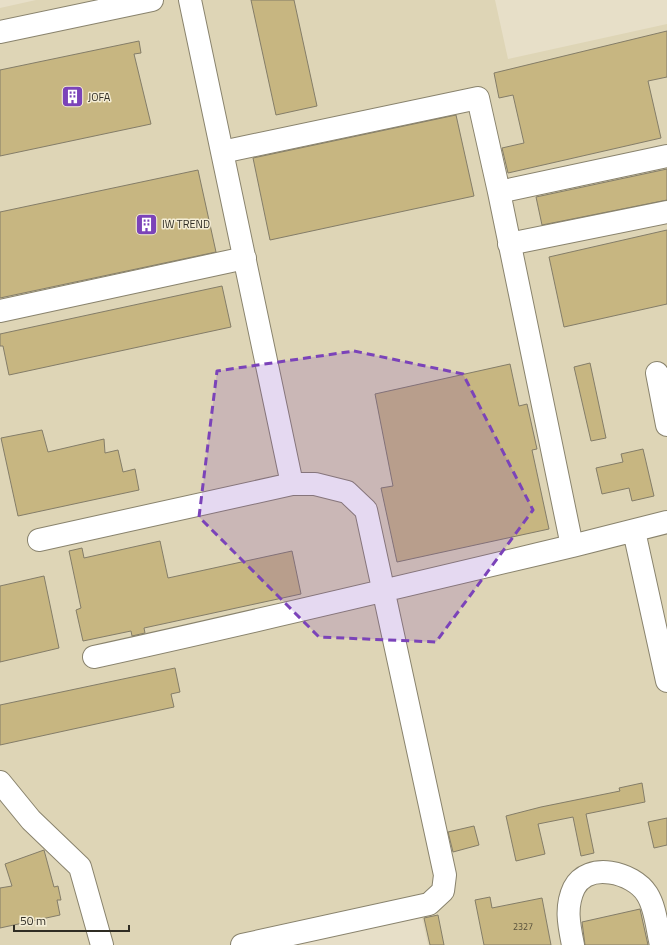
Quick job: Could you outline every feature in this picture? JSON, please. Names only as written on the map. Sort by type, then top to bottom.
[{"type":"lane","points":[[0,32],[152,0]]},
{"type":"lane","points":[[190,0],[292,484]]},
{"type":"lane","points":[[222,152],[478,98],[499,192],[572,546]]},
{"type":"lane","points":[[499,192],[667,156]]},
{"type":"lane","points":[[509,244],[667,212]]},
{"type":"lane","points":[[0,311],[245,258]]},
{"type":"lane","points":[[657,373],[667,425]]},
{"type":"lane","points":[[40,540],[292,484],[315,484],[347,492],[366,510],[385,591],[445,875],[443,891],[429,904],[242,945]]},
{"type":"lane","points":[[94,658],[303,611],[347,598],[385,591],[667,522]]},
{"type":"lane","points":[[634,531],[667,680]]},
{"type":"lane","points":[[2,786],[31,820],[80,867],[102,945]]},
{"type":"lane","points":[[573,945],[568,919],[569,902],[575,886],[586,876],[608,871],[623,874],[637,882],[647,894],[651,904],[661,945]]},
{"type":"highlighted area","points":[[354,351],[463,374],[533,510],[436,642],[319,637],[199,517],[217,371]]},
{"type":"shaded area","points":[[36,0],[495,0],[508,59],[667,24],[667,945],[428,945],[421,913],[294,941],[297,945],[0,945],[0,8]]},
{"type":"building","points":[[251,0],[294,0],[317,106],[276,115]]},
{"type":"building","points":[[667,31],[667,77],[648,81],[661,138],[508,173],[502,148],[524,143],[513,95],[499,98],[494,73]]},
{"type":"building","name":"JOFA","points":[[139,41],[141,53],[134,54],[151,124],[0,156],[0,70]]},
{"type":"building","points":[[456,115],[474,196],[270,240],[253,158]]},
{"type":"building","points":[[667,169],[667,200],[542,225],[536,197]]},
{"type":"building","points":[[198,170],[216,252],[0,298],[0,212]]},
{"type":"building","points":[[667,230],[667,304],[564,327],[549,257]]},
{"type":"building","points":[[222,286],[231,327],[9,375],[3,346],[0,346],[0,334]]},
{"type":"building","points":[[590,363],[606,438],[591,441],[574,367]]},
{"type":"building","points":[[510,364],[519,406],[527,404],[537,449],[532,450],[549,529],[397,562],[381,488],[393,486],[375,394]]},
{"type":"building","points":[[42,430],[48,452],[104,439],[105,453],[118,450],[123,472],[135,469],[139,490],[18,516],[1,438]]},
{"type":"building","points":[[643,449],[654,496],[632,501],[629,488],[602,494],[596,468],[623,462],[621,454]]},
{"type":"building","points":[[160,541],[168,578],[292,551],[301,594],[144,628],[145,633],[132,636],[131,631],[83,641],[76,610],[81,608],[69,551],[82,548],[84,558]]},
{"type":"building","points":[[44,576],[59,648],[0,662],[0,586]]},
{"type":"building","points":[[175,668],[180,692],[171,694],[174,707],[0,745],[0,705]]},
{"type":"building","points":[[642,783],[645,802],[586,814],[594,853],[581,856],[573,817],[538,824],[545,854],[516,861],[506,816],[541,807],[620,791],[619,788]]},
{"type":"building","points":[[667,818],[667,845],[654,848],[648,822]]},
{"type":"building","points":[[474,826],[479,845],[453,852],[448,832]]},
{"type":"building","points":[[44,850],[54,887],[58,886],[61,900],[57,900],[60,915],[0,928],[0,888],[12,886],[5,864]]},
{"type":"building","points":[[490,897],[492,908],[542,898],[551,945],[484,945],[475,900]]},
{"type":"building","points":[[640,909],[648,945],[585,945],[582,922]]},
{"type":"building","points":[[438,915],[444,945],[430,945],[424,918]]},
{"type":"place","name":"JOFA","points":[[72,97]]},
{"type":"place","name":"IW TREND","points":[[147,224]]}]
